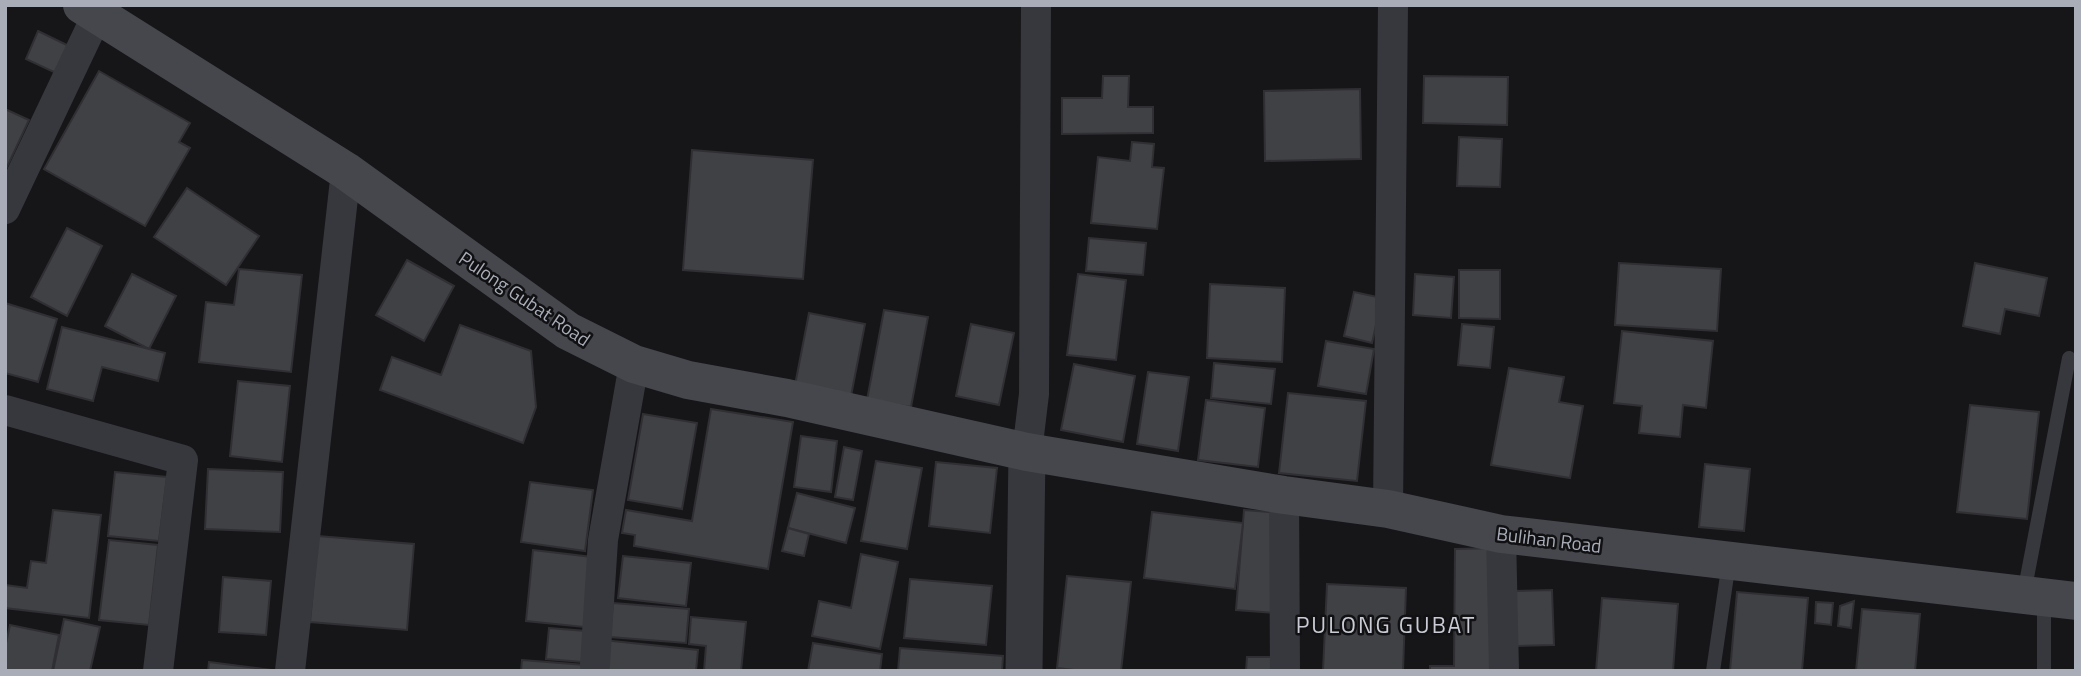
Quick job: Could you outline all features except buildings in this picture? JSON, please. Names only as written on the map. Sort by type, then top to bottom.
[{"type":"main road","name":"Pulong Gubat Road","points":[[93,8],[346,171],[568,331],[634,364],[688,380],[787,398],[1027,452]]},
{"type":"main road","name":"Bulihan Road","points":[[1027,452],[1284,495],[1388,509],[1501,534],[2048,598]]},
{"type":"street","points":[[1024,671],[1027,452],[1034,394],[1036,5]]},
{"type":"street","points":[[1388,509],[1393,5]]},
{"type":"street","points":[[5,209],[93,8]]},
{"type":"street","points":[[290,671],[346,171]]},
{"type":"street","points":[[595,665],[603,540],[634,364]]},
{"type":"street","points":[[5,410],[183,460],[158,671]]},
{"type":"street","points":[[1284,495],[1285,671]]},
{"type":"street","points":[[1501,534],[1504,671]]},
{"type":"lane","points":[[2044,671],[2069,358]]},
{"type":"lane","points":[[1713,671],[1730,561]]},
{"type":"district","name":"PULONG GUBAT","points":[[1386,624]]}]
